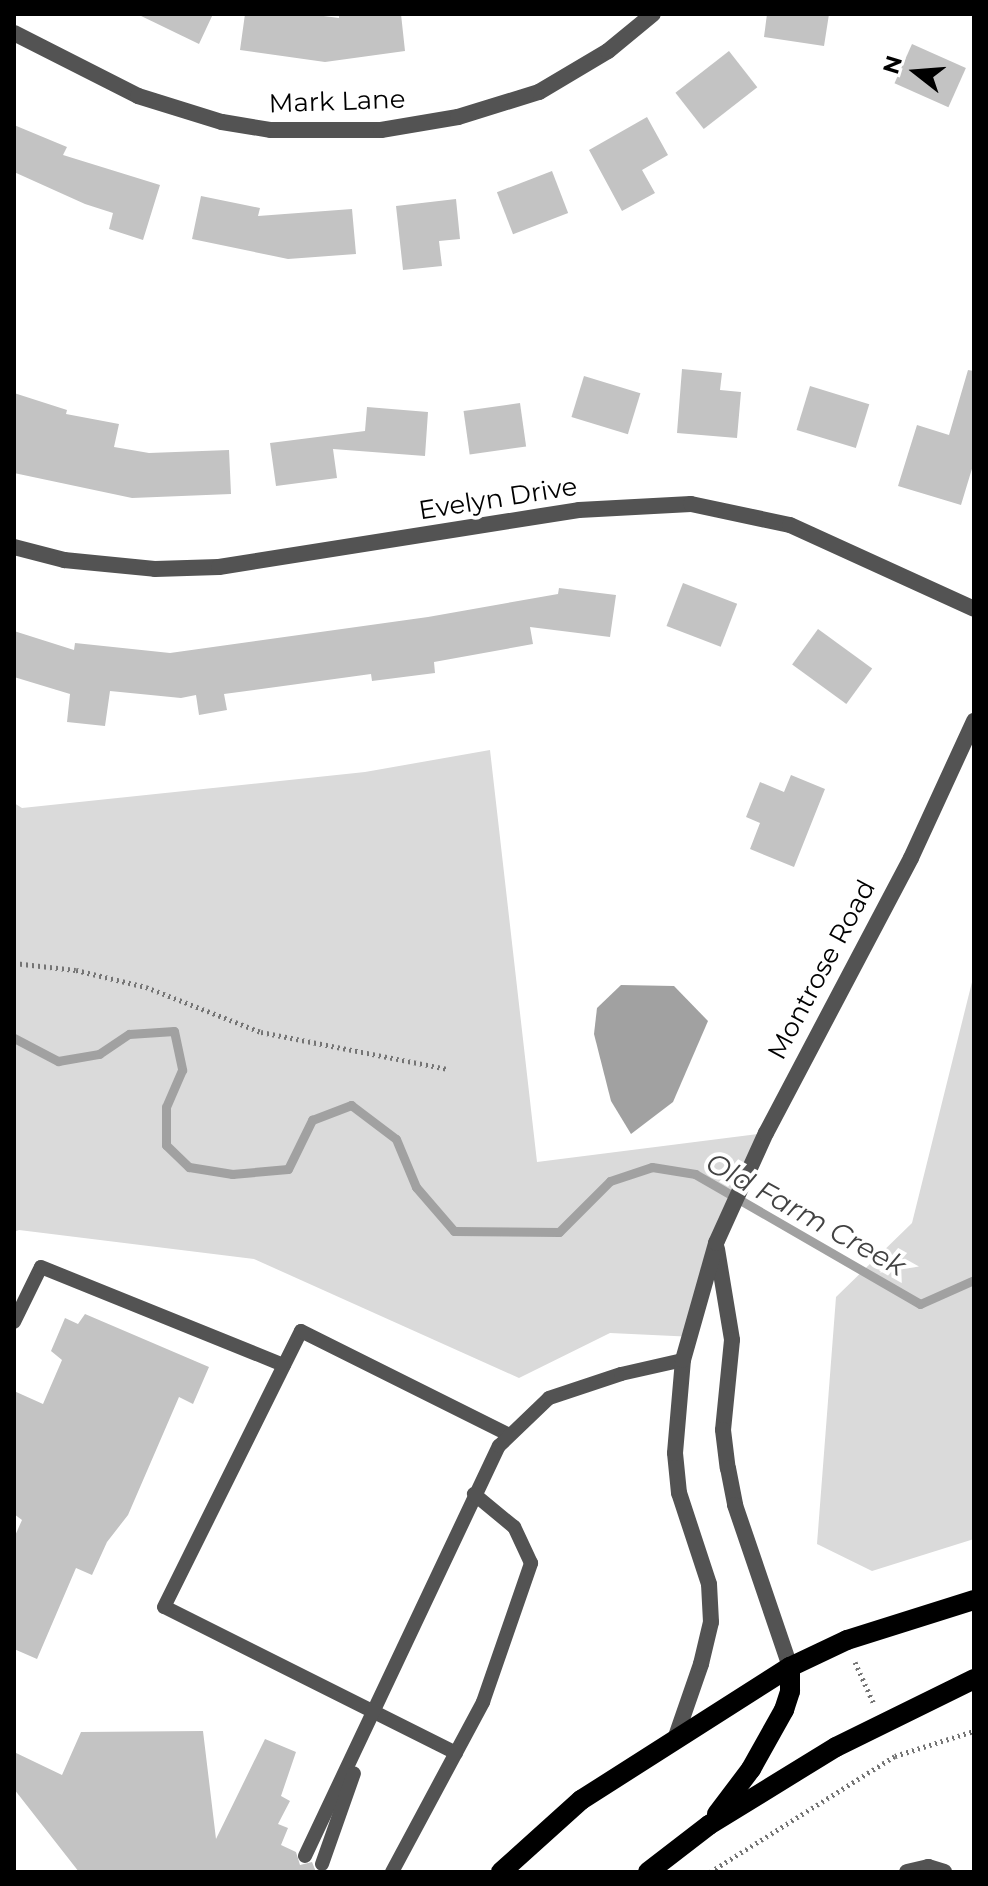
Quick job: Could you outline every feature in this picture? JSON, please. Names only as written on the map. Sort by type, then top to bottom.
[{"type":"main road","points":[[501,1872],[581,1800],[790,1667],[847,1640],[974,1600]]},
{"type":"main road","points":[[709,1825],[769,1740],[790,1691],[790,1667]]},
{"type":"main road","points":[[648,1872],[709,1825],[836,1747],[974,1679]]},
{"type":"street","name":"Mark Lane","points":[[14,33],[138,96],[222,122],[271,130],[381,130],[458,117],[539,92],[608,51],[653,14]]},
{"type":"street","name":"Evelyn Drive","points":[[14,547],[64,560],[140,568],[219,567],[579,510],[691,504],[790,525],[974,609]]},
{"type":"street","name":"Montrose Road","points":[[674,1742],[701,1664],[711,1622],[709,1584],[690,1532],[678,1480],[676,1410],[683,1360],[716,1243],[766,1133],[911,858],[974,721]]},
{"type":"street","points":[[716,1243],[732,1340],[723,1430],[728,1468],[735,1505],[790,1667]]},
{"type":"street","points":[[907,1872],[928,1867],[944,1872]]},
{"type":"lane","points":[[14,1322],[41,1267],[284,1365]]},
{"type":"lane","points":[[456,1753],[164,1607],[301,1331],[510,1435]]},
{"type":"lane","points":[[305,1856],[499,1446],[549,1398],[621,1374],[683,1360]]},
{"type":"lane","points":[[392,1872],[483,1702],[531,1563],[514,1527],[474,1494]]},
{"type":"lane","points":[[322,1864],[375,1712]]},
{"type":"path","points":[[14,963],[76,970],[146,987],[261,1032],[448,1069]]},
{"type":"path","points":[[855,1662],[874,1705]]},
{"type":"path","points":[[710,1872],[895,1756],[974,1731]]},
{"type":"shaded area","points":[[490,750],[537,1162],[766,1133],[716,1243],[695,1337],[610,1333],[519,1378],[254,1259],[19,1230],[14,1232],[14,803],[22,808],[365,772]]},
{"type":"shaded area","points":[[974,974],[974,1539],[872,1571],[817,1544],[836,1297],[912,1223]]},
{"type":"shaded area","points":[[621,985],[674,986],[708,1021],[673,1102],[631,1134],[611,1101],[594,1034],[597,1008]]},
{"type":"building","points":[[137,14],[213,14],[199,44]]},
{"type":"building","points":[[245,14],[308,14],[339,18],[339,14],[401,14],[405,51],[325,62],[240,50]]},
{"type":"building","points":[[767,14],[829,14],[824,46],[764,37]]},
{"type":"building","points":[[912,44],[966,68],[948,107],[895,83]]},
{"type":"building","points":[[729,51],[757,87],[704,129],[675,93]]},
{"type":"building","points":[[647,117],[668,155],[642,170],[655,193],[622,211],[589,150]]},
{"type":"building","points":[[14,125],[67,147],[63,155],[160,185],[143,240],[109,229],[113,213],[14,172]]},
{"type":"building","points":[[552,171],[568,213],[513,234],[497,192]]},
{"type":"building","points":[[201,196],[260,208],[258,216],[352,209],[356,254],[288,259],[192,239]]},
{"type":"building","points":[[456,199],[460,239],[439,241],[442,266],[403,270],[396,206]]},
{"type":"building","points":[[682,369],[722,373],[720,390],[741,392],[737,438],[677,433]]},
{"type":"building","points":[[968,370],[974,371],[974,462],[961,505],[898,486],[917,425],[949,435]]},
{"type":"building","points":[[584,376],[640,393],[628,434],[571,417]]},
{"type":"building","points":[[810,386],[869,404],[856,448],[797,430]]},
{"type":"building","points":[[14,393],[67,410],[66,414],[119,424],[114,447],[149,453],[229,450],[231,494],[132,498],[14,473]]},
{"type":"building","points":[[520,403],[526,447],[470,455],[464,411]]},
{"type":"building","points":[[367,407],[428,412],[425,456],[333,449],[337,478],[276,486],[270,443],[365,431]]},
{"type":"building","points":[[683,583],[737,604],[721,647],[667,626]]},
{"type":"building","points":[[559,588],[616,595],[610,637],[530,627],[533,644],[434,662],[435,673],[372,681],[371,674],[224,694],[227,710],[199,715],[196,695],[181,698],[110,691],[105,726],[67,722],[70,694],[14,677],[14,631],[74,650],[75,643],[170,653],[428,617],[558,594]]},
{"type":"building","points":[[818,629],[872,668],[846,704],[792,665]]},
{"type":"building","points":[[791,775],[825,789],[794,867],[750,849],[760,823],[746,817],[760,782],[784,792]]},
{"type":"building","points":[[85,1314],[209,1367],[193,1404],[179,1397],[128,1515],[107,1542],[92,1575],[76,1568],[37,1659],[14,1649],[14,1538],[22,1520],[14,1514],[14,1391],[43,1404],[62,1360],[51,1351],[65,1318],[78,1324]]},
{"type":"building","points":[[203,1731],[216,1839],[265,1739],[296,1752],[281,1796],[290,1801],[278,1824],[288,1828],[281,1845],[296,1852],[300,1865],[312,1862],[316,1872],[79,1872],[14,1789],[14,1752],[62,1775],[81,1732]]},
{"type":"waterway","name":"Old Farm Creek","points":[[14,1038],[58,1061],[99,1054],[129,1034],[174,1031],[182,1070],[166,1107],[166,1145],[189,1167],[232,1174],[288,1169],[312,1120],[351,1105],[396,1139],[416,1187],[454,1231],[559,1232],[610,1181],[652,1167],[695,1174],[920,1304],[974,1280]]}]
